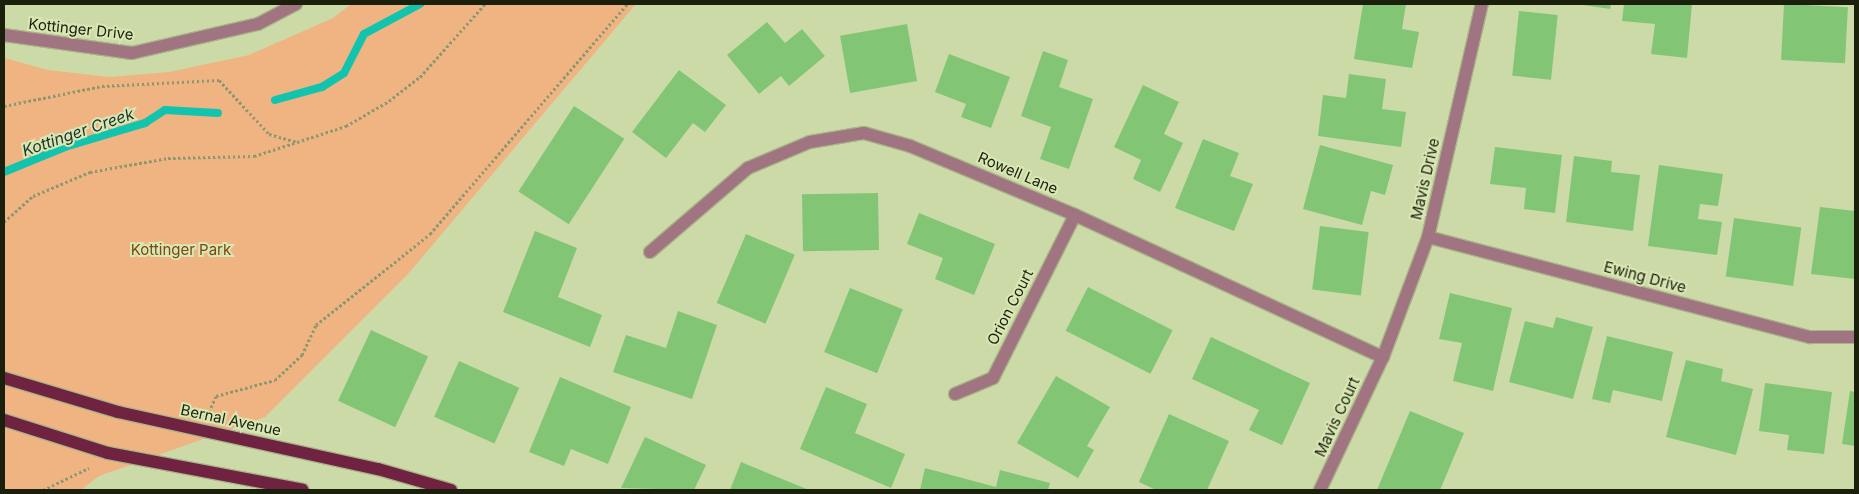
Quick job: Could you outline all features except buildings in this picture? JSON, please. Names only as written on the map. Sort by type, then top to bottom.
[{"type":"main road","name":"Bernal Avenue","points":[[4,378],[118,412],[378,469],[451,490]]},
{"type":"main road","points":[[4,420],[108,453],[303,490]]},
{"type":"street","name":"Kottinger Drive","points":[[4,35],[132,54],[258,24],[296,4]]},
{"type":"street","name":"Mavis Drive","points":[[1383,357],[1428,237],[1482,4]]},
{"type":"street","name":"Rowell Lane","points":[[650,252],[748,168],[810,142],[864,133],[910,146],[1075,215],[1383,357]]},
{"type":"street","name":"Orion Court","points":[[955,394],[993,378],[1075,215]]},
{"type":"street","name":"Ewing Drive","points":[[1428,237],[1810,337],[1855,337]]},
{"type":"street","name":"Mavis Court","points":[[1320,490],[1383,357]]},
{"type":"path","points":[[4,222],[33,196],[90,172],[168,158],[254,156],[346,126],[389,101],[420,77],[485,4]]},
{"type":"path","points":[[210,406],[216,396],[275,380],[302,355],[316,325],[373,284],[430,234],[626,4]]},
{"type":"path","points":[[4,106],[102,86],[219,80],[269,134],[297,142]]},
{"type":"green space","name":"Kottinger Park","points":[[351,4],[636,4],[408,274],[265,417],[99,476],[81,490],[4,490],[4,58],[48,70],[109,77],[169,72],[249,55],[333,18]]},
{"type":"waterway","name":"Kottinger Creek","points":[[275,100],[322,87],[344,73],[364,34],[420,4]]},
{"type":"waterway","name":"Kottinger Creek","points":[[4,172],[65,147],[145,123],[165,110],[218,113]]}]
